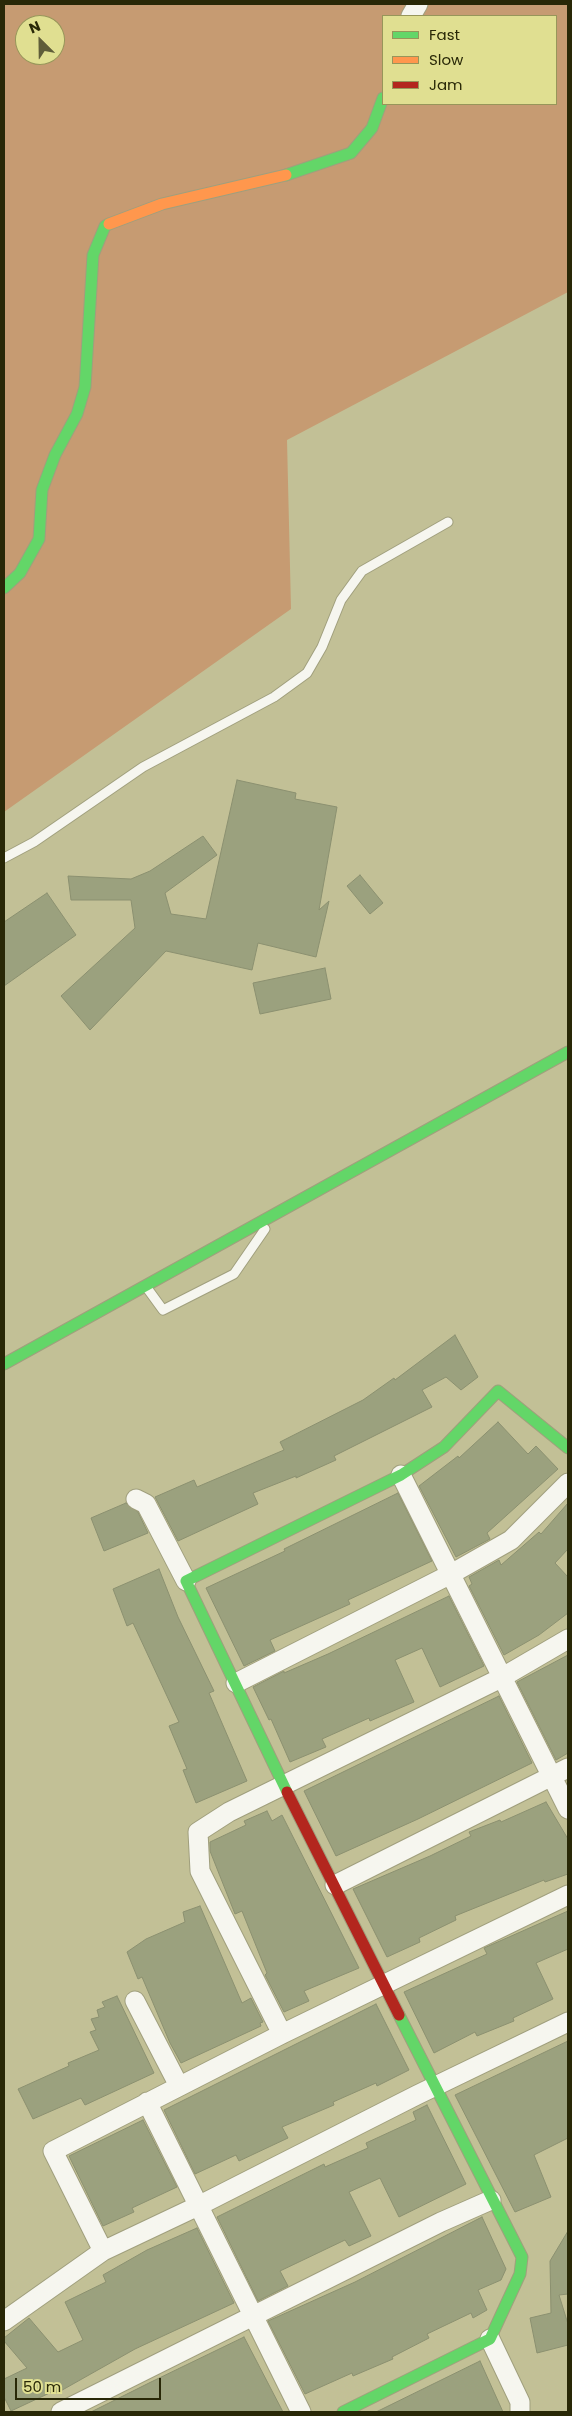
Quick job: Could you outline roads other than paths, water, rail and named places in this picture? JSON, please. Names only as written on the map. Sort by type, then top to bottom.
[{"type":"street","points":[[411,15],[418,4]]},
{"type":"street","points":[[4,588],[20,573],[39,539],[42,490],[55,455],[77,414],[85,387],[93,254],[105,226],[162,204],[273,180],[351,153],[372,128],[382,101]]},
{"type":"street","points":[[4,1364],[568,1052]]},
{"type":"street","points":[[186,1581],[401,1476],[444,1447],[498,1391],[568,1448]]},
{"type":"street","points":[[401,1476],[501,1678],[560,1773],[568,1809]]},
{"type":"street","points":[[236,1683],[451,1574],[510,1540],[568,1483]]},
{"type":"street","points":[[136,1499],[146,1504],[186,1581],[284,1786],[384,1983],[490,2200],[522,2257],[520,2274],[490,2339],[343,2412]]},
{"type":"street","points":[[282,2034],[200,1871],[198,1832],[229,1812],[501,1678],[568,1639]]},
{"type":"street","points":[[335,1885],[560,1773]]},
{"type":"street","points":[[103,2251],[53,2151],[384,1983],[568,1895]]},
{"type":"street","points":[[135,2001],[179,2086]]},
{"type":"street","points":[[4,2321],[103,2251],[198,2206],[568,2022]]},
{"type":"street","points":[[147,2102],[301,2412]]},
{"type":"street","points":[[61,2412],[490,2200]]},
{"type":"street","points":[[490,2339],[520,2402],[520,2412]]},
{"type":"lane","points":[[4,858],[34,842],[143,768],[274,697],[307,673],[322,647],[340,600],[362,571],[448,522]]},
{"type":"lane","points":[[146,1286],[163,1310],[234,1274],[276,1214]]}]
